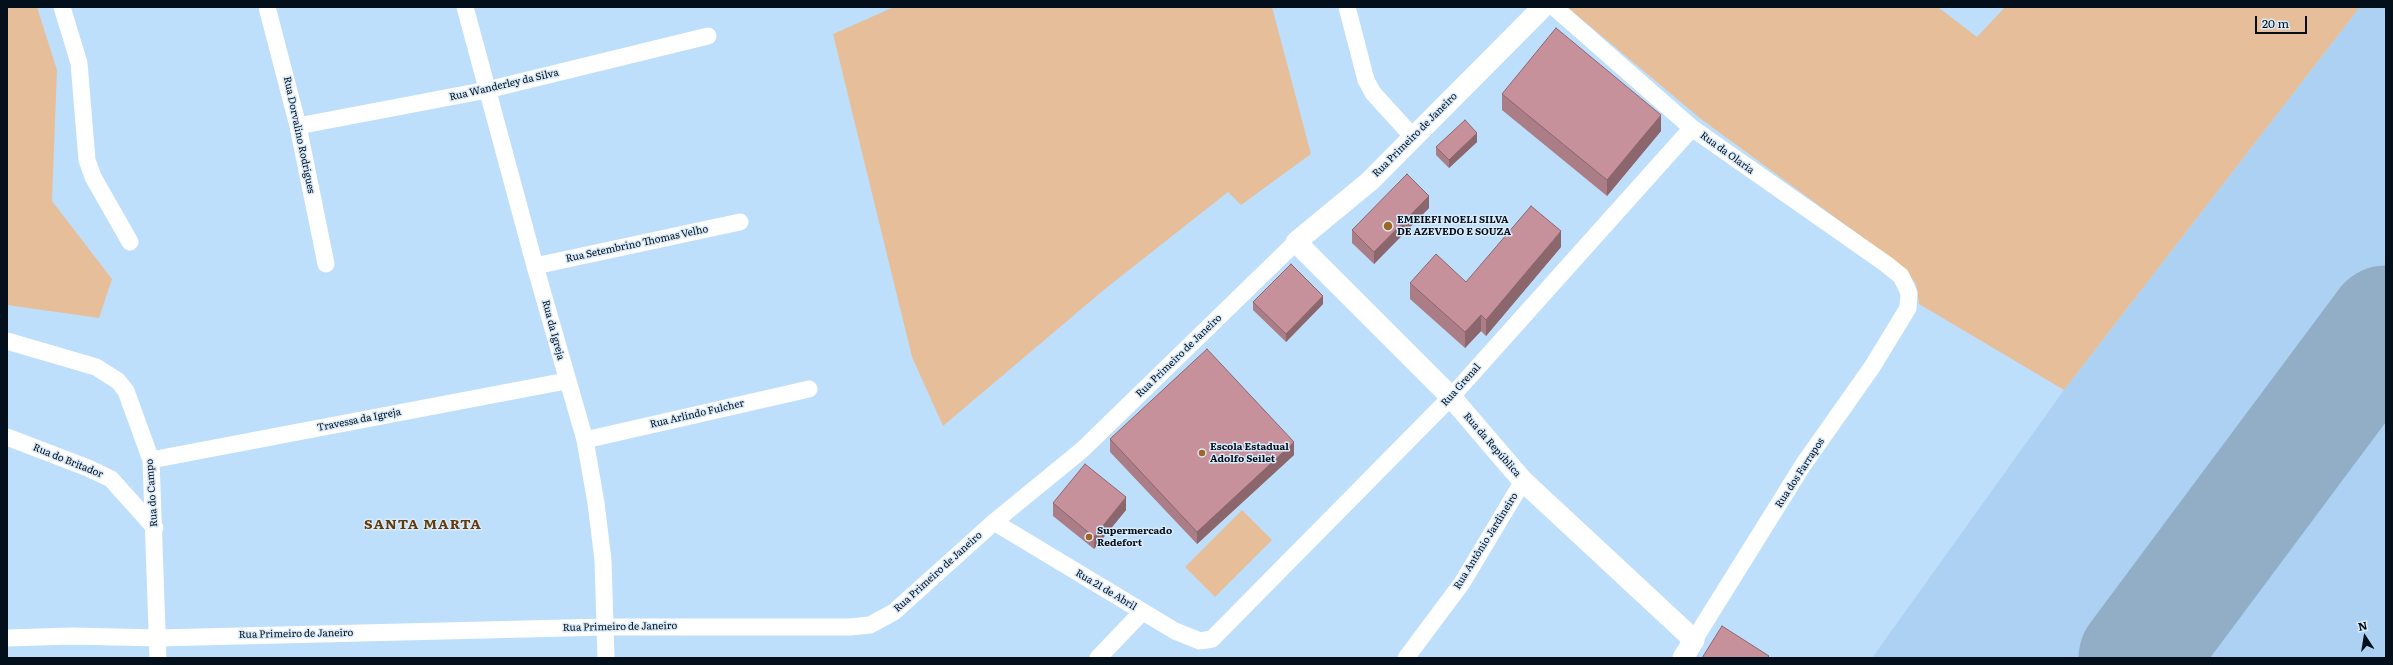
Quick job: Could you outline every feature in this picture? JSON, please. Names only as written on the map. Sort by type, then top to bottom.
[{"type":"street","points":[[62,7],[79,63],[87,160],[93,177],[130,242]]},
{"type":"street","name":"Rua Dorvalino Rodrigues","points":[[267,7],[298,126],[326,264]]},
{"type":"street","name":"Rua da Igreja","points":[[465,7],[534,266],[566,381],[585,440],[596,503],[603,560],[606,658]]},
{"type":"street","points":[[1347,7],[1366,80],[1373,92],[1413,137]]},
{"type":"street","name":"Rua Primeiro de Janeiro","points":[[7,638],[73,636],[158,638],[606,627],[850,627],[870,625],[894,612],[994,522],[1082,450],[1296,242],[1370,181],[1543,7]]},
{"type":"street","name":"Rua da Olaria","points":[[1554,7],[1692,128],[1886,264],[1901,276],[1907,287]]},
{"type":"street","name":"Rua Wanderley da Silva","points":[[298,126],[487,90],[708,36]]},
{"type":"street","name":"Rua Grenal","points":[[1220,632],[1451,397],[1692,128]]},
{"type":"street","name":"Rua Setembrino Thomas Velho","points":[[534,266],[740,222]]},
{"type":"street","name":"Rua da República","points":[[1296,242],[1451,397],[1523,480],[1694,640]]},
{"type":"street","name":"Rua dos Farrapos","points":[[1683,658],[1803,466],[1872,367],[1908,308],[1907,287]]},
{"type":"street","name":"Rua do Campo","points":[[7,342],[96,367],[118,381],[126,391],[151,460],[155,528],[158,658]]},
{"type":"street","name":"Travessa da Igreja","points":[[151,460],[566,381]]},
{"type":"street","name":"Rua Arlindo Fulcher","points":[[585,440],[809,389]]},
{"type":"street","name":"Rua do Britador","points":[[7,437],[88,468],[112,479],[155,528]]},
{"type":"street","name":"Rua Antônio Jardineiro","points":[[1406,658],[1462,583],[1523,480]]},
{"type":"street","name":"Rua 21 de Abril","points":[[994,522],[1179,633],[1200,641],[1210,640],[1220,632]]},
{"type":"street","points":[[1098,658],[1142,612]]},
{"type":"shaded area","points":[[7,7],[37,7],[57,70],[52,201],[112,279],[99,318],[7,305]]},
{"type":"shaded area","points":[[894,7],[1272,7],[1311,154],[1241,205],[1228,192],[1105,289],[943,426],[912,357],[833,34]]},
{"type":"shaded area","points":[[1567,7],[1938,7],[1977,37],[2005,7],[2360,7],[2064,390],[1919,304],[1916,284],[1904,268],[1701,119]]},
{"type":"shaded area","points":[[2360,7],[2386,7],[2386,658],[1872,658],[2064,390]]},
{"type":"shaded area","points":[[1242,510],[1272,540],[1215,597],[1185,567]]},
{"type":"building","points":[[1556,28],[1661,115],[1607,180],[1502,94]]},
{"type":"building","points":[[1465,120],[1477,133],[1449,160],[1436,147]]},
{"type":"building","points":[[1407,174],[1429,196],[1374,252],[1352,230]]},
{"type":"building","points":[[1531,206],[1561,231],[1486,320],[1481,315],[1465,332],[1410,283],[1436,254],[1466,282]]},
{"type":"building","points":[[1291,264],[1323,296],[1286,334],[1253,302]]},
{"type":"building","name":"Escola Estadual Adolfo Seilet","points":[[1207,349],[1294,442],[1197,532],[1110,439]]},
{"type":"building","points":[[1085,464],[1126,497],[1094,537],[1053,503]]},
{"type":"building","points":[[1722,626],[1769,656],[1767,658],[1702,658]]},
{"type":"runway","points":[[2137,658],[2386,324]]},
{"type":"place","name":"EMEIEFI NOELI SILVA DE AZEVEDO E SOUZA","points":[[1388,226]]},
{"type":"place","name":"Escola Estadual Adolfo Seilet","points":[[1202,453]]},
{"type":"place","name":"Supermercado Redefort","points":[[1089,537]]},
{"type":"district","name":"SANTA MARTA","points":[[423,525]]}]
